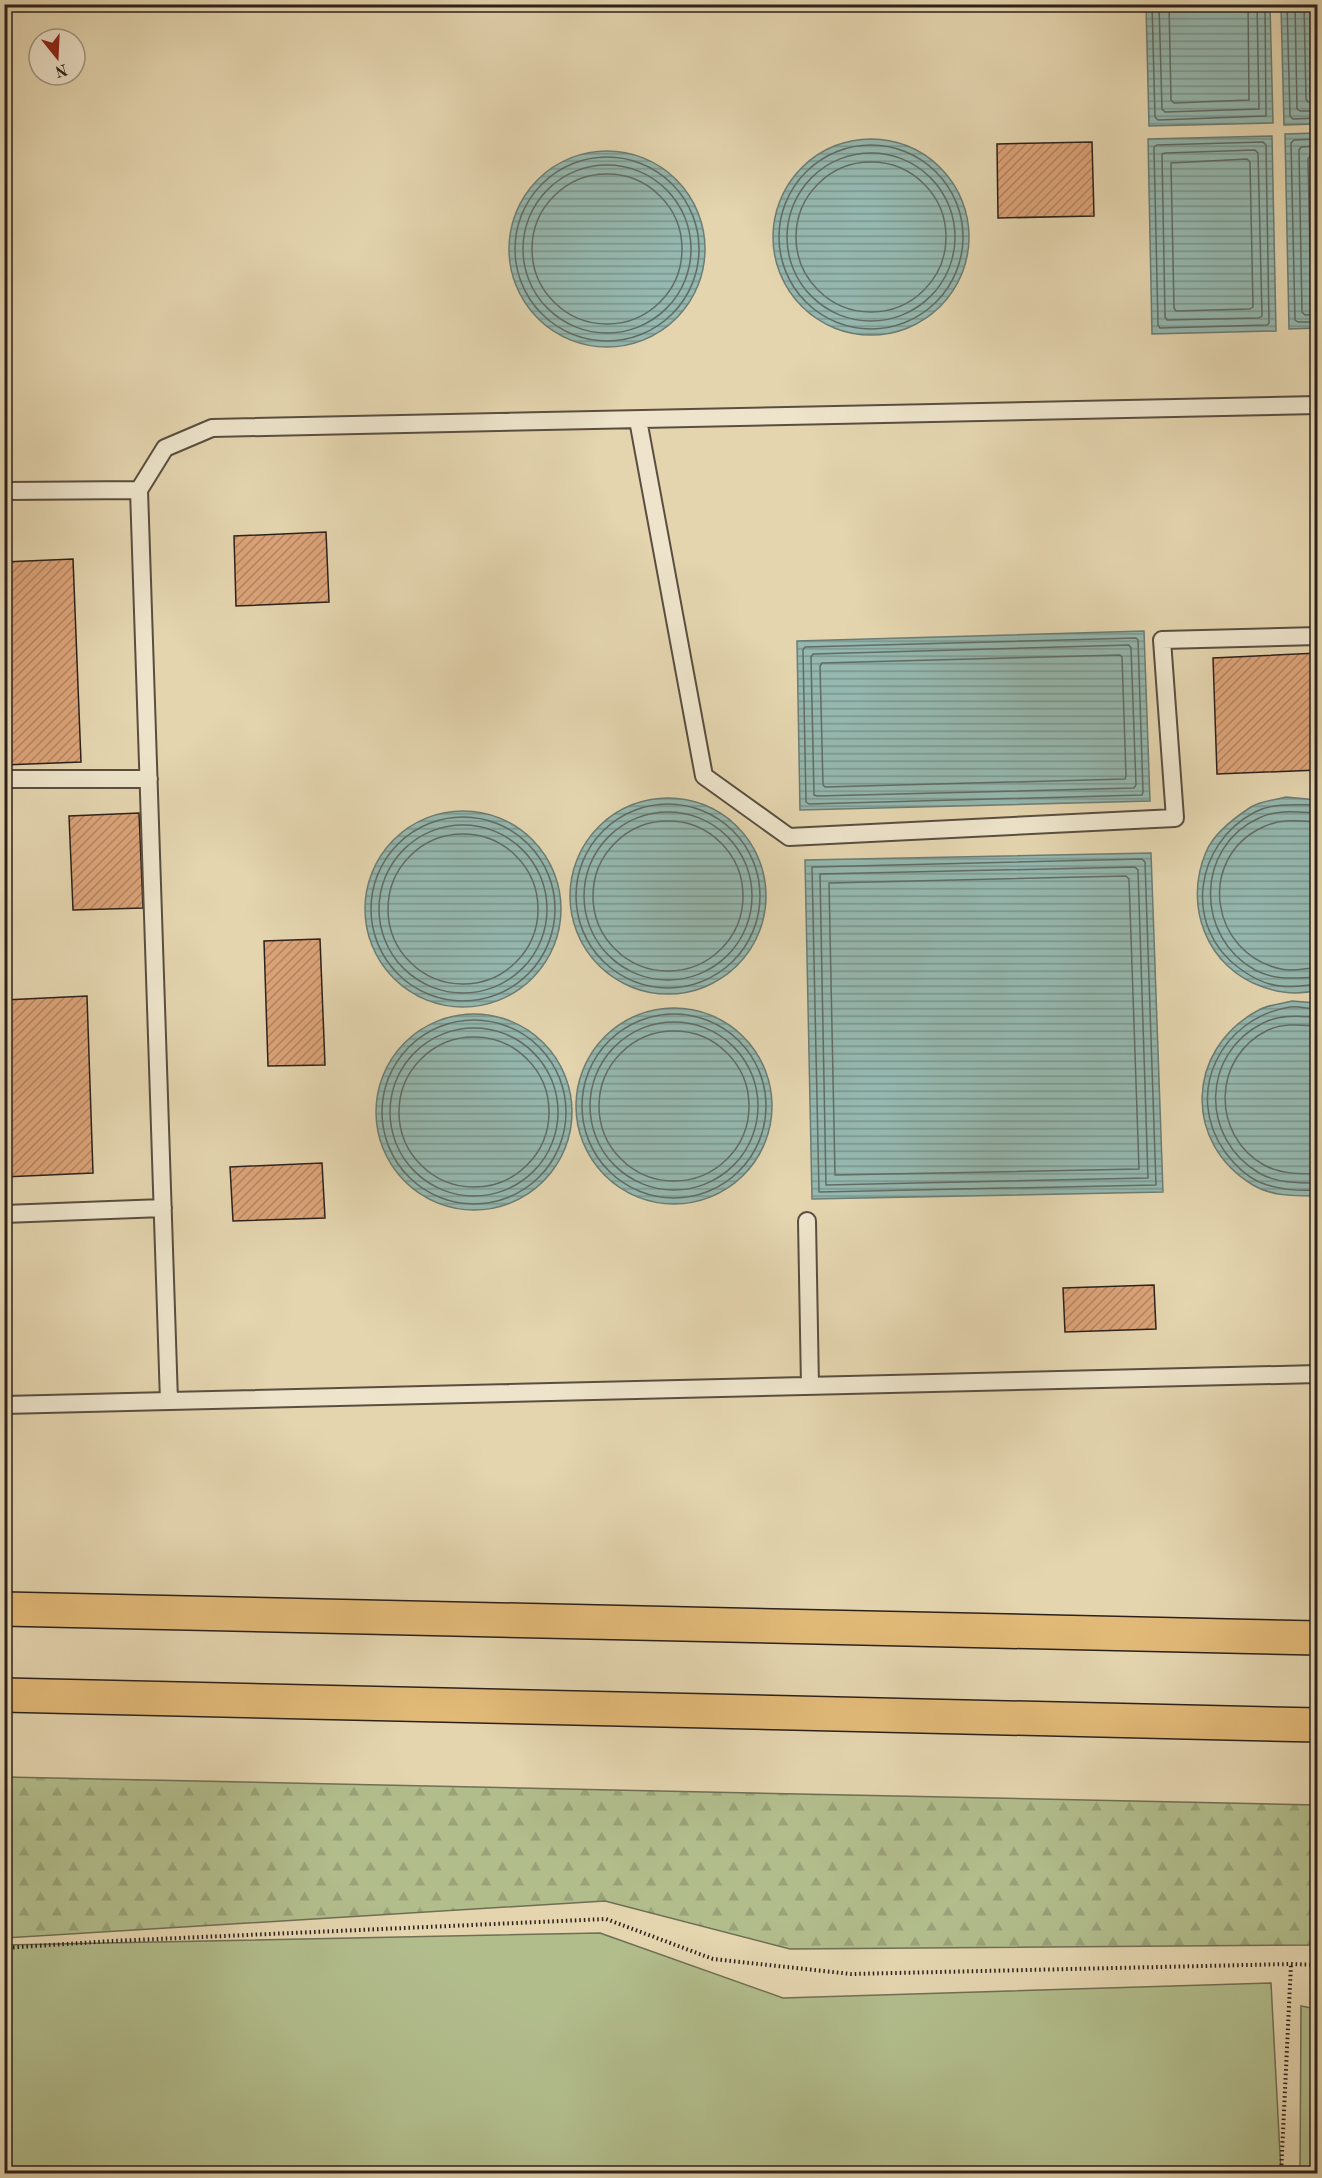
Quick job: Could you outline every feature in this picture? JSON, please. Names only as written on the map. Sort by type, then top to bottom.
[{"type":"highway","points":[[4,1609],[1317,1638]]},
{"type":"highway","points":[[4,1695],[1317,1725]]},
{"type":"lane","points":[[169,1401],[139,490],[165,448],[212,429],[1317,405]]},
{"type":"lane","points":[[639,420],[704,776],[789,837],[1175,818],[1162,640],[1317,636]]},
{"type":"lane","points":[[4,491],[139,490]]},
{"type":"lane","points":[[4,779],[149,779]]},
{"type":"lane","points":[[4,1214],[163,1208]]},
{"type":"lane","points":[[807,1221],[810,1386]]},
{"type":"lane","points":[[4,1405],[1317,1374]]},
{"type":"path","points":[[4,1948],[606,1919],[713,1959],[851,1974],[1317,1965]]},
{"type":"path","points":[[1281,2174],[1291,1964]]},
{"type":"green space","points":[[5,1777],[1317,1805],[1317,1945],[790,1949],[605,1901],[5,1938]]},
{"type":"green space","points":[[600,1933],[783,1998],[1271,1983],[1281,2173],[5,2173],[5,1945]]},
{"type":"green space","points":[[1301,2006],[1317,2009],[1317,2173],[1300,2173]]},
{"type":"water","points":[[1146,5],[1270,5],[1273,123],[1149,126]]},
{"type":"water","points":[[1281,5],[1317,5],[1317,124],[1284,125]]},
{"type":"water","points":[[1317,133],[1317,328],[1289,329],[1285,134]]},
{"type":"water","points":[[1272,136],[1276,331],[1152,334],[1148,139]]},
{"type":"water","points":[[871,139],[890,141],[908,147],[925,156],[940,168],[952,183],[961,200],[967,218],[969,237],[967,256],[961,274],[952,291],[940,306],[925,318],[908,327],[890,333],[871,335],[852,333],[834,327],[817,318],[802,306],[790,291],[781,274],[775,256],[773,237],[775,218],[781,200],[790,183],[802,168],[817,156],[834,147],[852,141]]},
{"type":"water","points":[[607,151],[626,153],[644,159],[661,168],[676,180],[688,195],[697,212],[703,230],[705,249],[703,268],[697,286],[688,303],[676,318],[661,330],[644,339],[626,345],[607,347],[588,345],[570,339],[553,330],[538,318],[526,303],[517,286],[511,268],[509,249],[511,230],[517,212],[526,195],[538,180],[553,168],[570,159],[588,153]]},
{"type":"water","points":[[1144,631],[1150,801],[800,810],[797,641]]},
{"type":"water","points":[[1286,797],[1317,800],[1318,990],[1290,993],[1263,987],[1244,978],[1227,965],[1214,950],[1205,933],[1199,913],[1197,893],[1206,852],[1219,832],[1251,807]]},
{"type":"water","points":[[668,798],[687,800],[714,810],[730,820],[744,834],[758,859],[764,877],[766,896],[764,915],[754,942],[744,958],[730,972],[705,986],[687,992],[668,994],[649,992],[622,982],[606,972],[592,958],[578,933],[572,915],[570,896],[572,877],[582,850],[592,834],[606,820],[631,806],[649,800]]},
{"type":"water","points":[[463,811],[482,813],[500,819],[517,828],[532,840],[544,855],[553,872],[559,890],[561,909],[559,928],[553,946],[544,963],[532,978],[517,990],[500,999],[482,1005],[463,1007],[444,1005],[426,999],[409,990],[394,978],[382,963],[373,946],[367,928],[365,909],[367,890],[373,872],[382,855],[394,840],[409,828],[426,819],[444,813]]},
{"type":"water","points":[[1151,853],[1163,1192],[812,1199],[805,860]]},
{"type":"water","points":[[1292,1001],[1317,1003],[1318,1196],[1275,1193],[1253,1185],[1230,1167],[1214,1146],[1205,1122],[1202,1097],[1206,1072],[1217,1049],[1234,1028],[1257,1011]]},
{"type":"water","points":[[674,1008],[693,1010],[711,1016],[728,1025],[743,1037],[755,1052],[764,1069],[770,1087],[772,1106],[770,1125],[764,1143],[755,1160],[743,1175],[728,1187],[711,1196],[693,1202],[674,1204],[655,1202],[637,1196],[620,1187],[605,1175],[593,1160],[584,1143],[578,1125],[576,1106],[578,1087],[584,1069],[593,1052],[605,1037],[620,1025],[637,1016],[655,1010]]},
{"type":"water","points":[[474,1014],[502,1018],[520,1026],[536,1036],[550,1050],[568,1084],[572,1112],[568,1140],[560,1158],[550,1174],[536,1188],[502,1206],[474,1210],[446,1206],[428,1198],[412,1188],[398,1174],[380,1140],[376,1112],[380,1084],[388,1066],[398,1050],[412,1036],[446,1018]]},
{"type":"building","points":[[1092,142],[1094,216],[998,218],[997,144]]},
{"type":"building","points":[[326,532],[329,602],[236,606],[234,536]]},
{"type":"building","points":[[73,559],[81,762],[4,765],[4,562]]},
{"type":"building","points":[[1318,653],[1318,770],[1217,774],[1213,658]]},
{"type":"building","points":[[139,813],[143,908],[73,910],[69,816]]},
{"type":"building","points":[[320,939],[325,1065],[268,1066],[264,941]]},
{"type":"building","points":[[87,996],[93,1173],[4,1177],[4,1000]]},
{"type":"building","points":[[322,1163],[325,1218],[233,1221],[230,1167]]},
{"type":"building","points":[[1154,1285],[1156,1329],[1065,1332],[1063,1288]]}]
